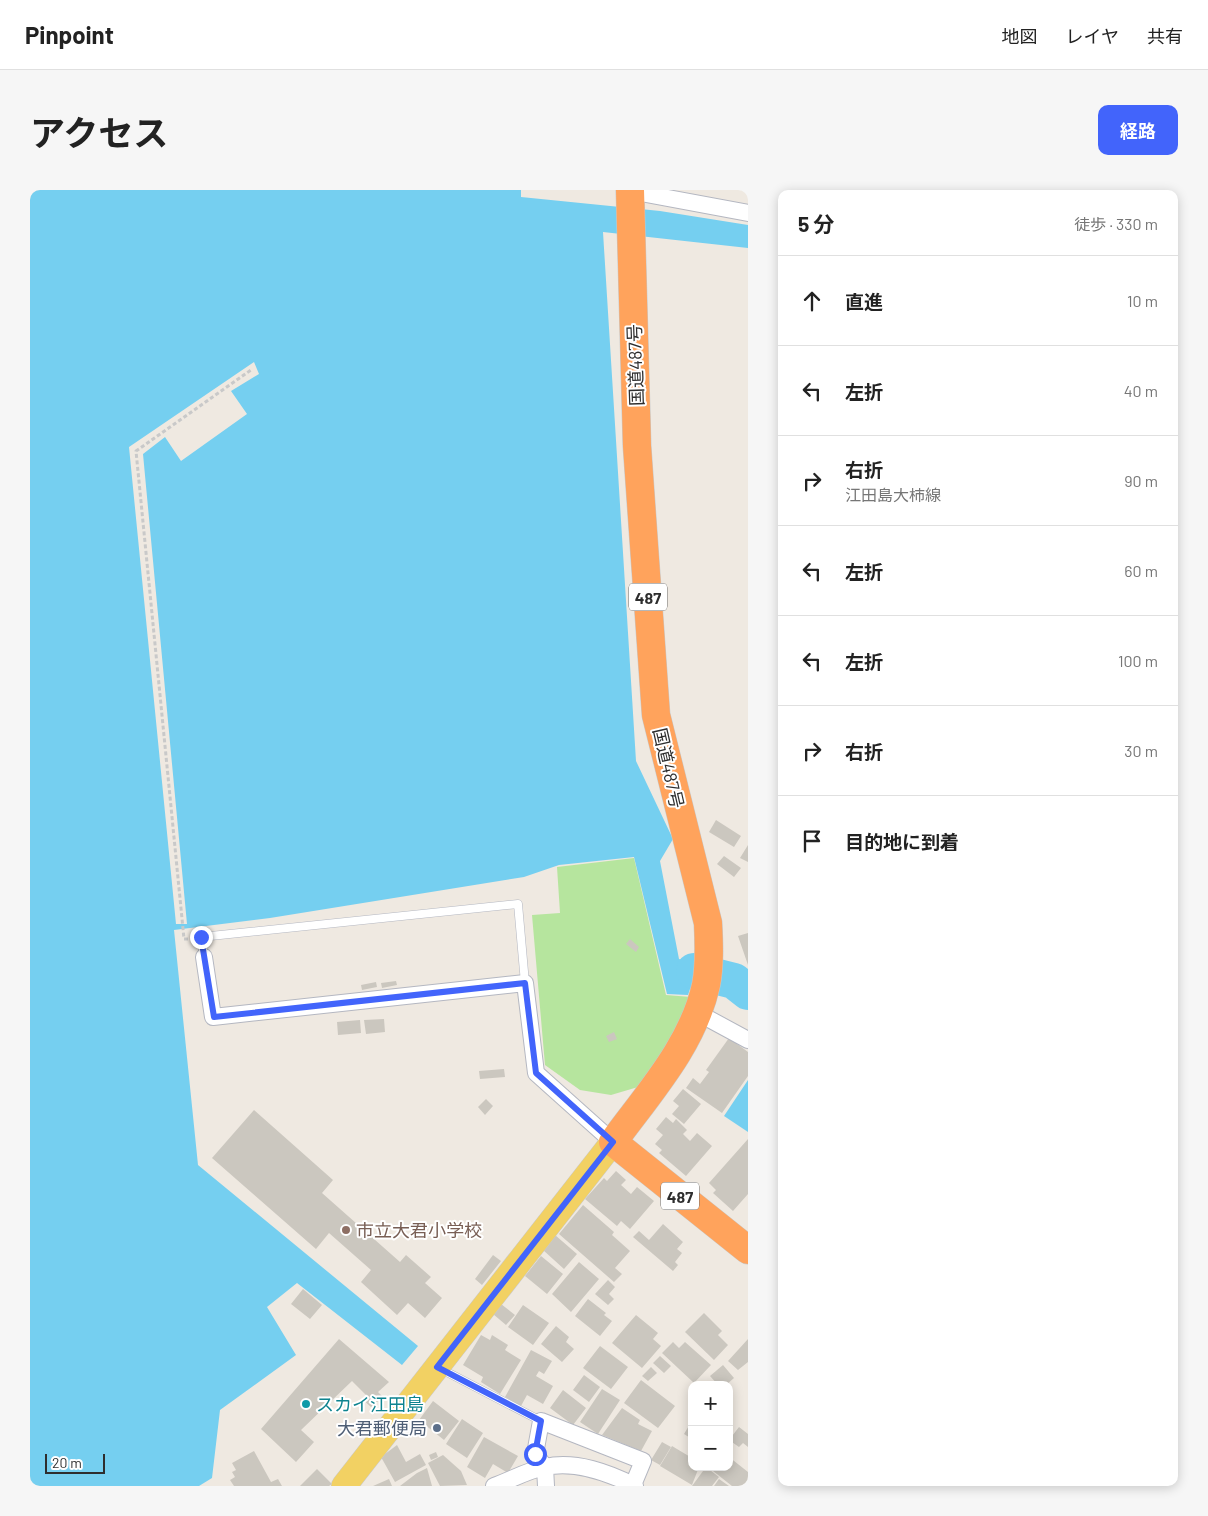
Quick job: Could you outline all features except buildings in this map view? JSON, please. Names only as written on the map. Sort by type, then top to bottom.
[{"type":"highway","name":"国道487号","points":[[613,1142],[681,1049],[698,1013],[707,983],[709,950],[708,923],[656,715],[637,446],[630,195]]},
{"type":"highway","name":"487","points":[[613,1142],[748,1250]]},
{"type":"main road","points":[[344,1486],[613,1142]]},
{"type":"street","points":[[630,195],[748,213]]},
{"type":"street","points":[[204,957],[214,1017],[525,983],[536,1073],[613,1142]]},
{"type":"street","points":[[698,1013],[748,1040]]},
{"type":"street","points":[[494,1486],[545,1467],[570,1465],[614,1476],[634,1485],[643,1461],[541,1421],[535,1454],[545,1467],[546,1486]]},
{"type":"lane","points":[[204,957],[201,937],[518,904],[525,983]]},
{"type":"lane","points":[[437,1367],[541,1421]]},
{"type":"path","points":[[201,937],[184,939],[136,451],[251,370]]},
{"type":"green space","points":[[634,858],[666,995],[691,997],[688,1020],[638,1087],[611,1095],[580,1090],[545,1065],[532,915],[560,913],[557,867]]},
{"type":"water","points":[[30,190],[521,190],[521,197],[660,211],[748,225],[748,248],[603,232],[636,761],[673,839],[660,861],[679,959],[695,963],[693,980],[688,995],[667,994],[634,857],[559,865],[524,877],[270,918],[174,930],[198,1165],[418,1346],[402,1365],[297,1283],[267,1307],[296,1355],[220,1410],[212,1478],[199,1486],[30,1486]]},
{"type":"water","points":[[748,1080],[748,1132],[724,1116]]},
{"type":"pier","points":[[254,362],[259,374],[231,391],[247,414],[181,461],[165,437],[143,454],[187,924],[176,924],[129,447]]},
{"type":"waterway","points":[[694,971],[734,981],[748,992]]},
{"type":"place","name":"市立大君小学校","points":[[346,1230]]},
{"type":"place","name":"スカイ江田島","points":[[306,1404]]},
{"type":"place","name":"大君郵便局","points":[[437,1428]]},
{"type":"route","points":[[201,937],[214,1017],[525,983],[536,1073],[613,1142],[437,1367],[541,1421],[535,1454]]}]
